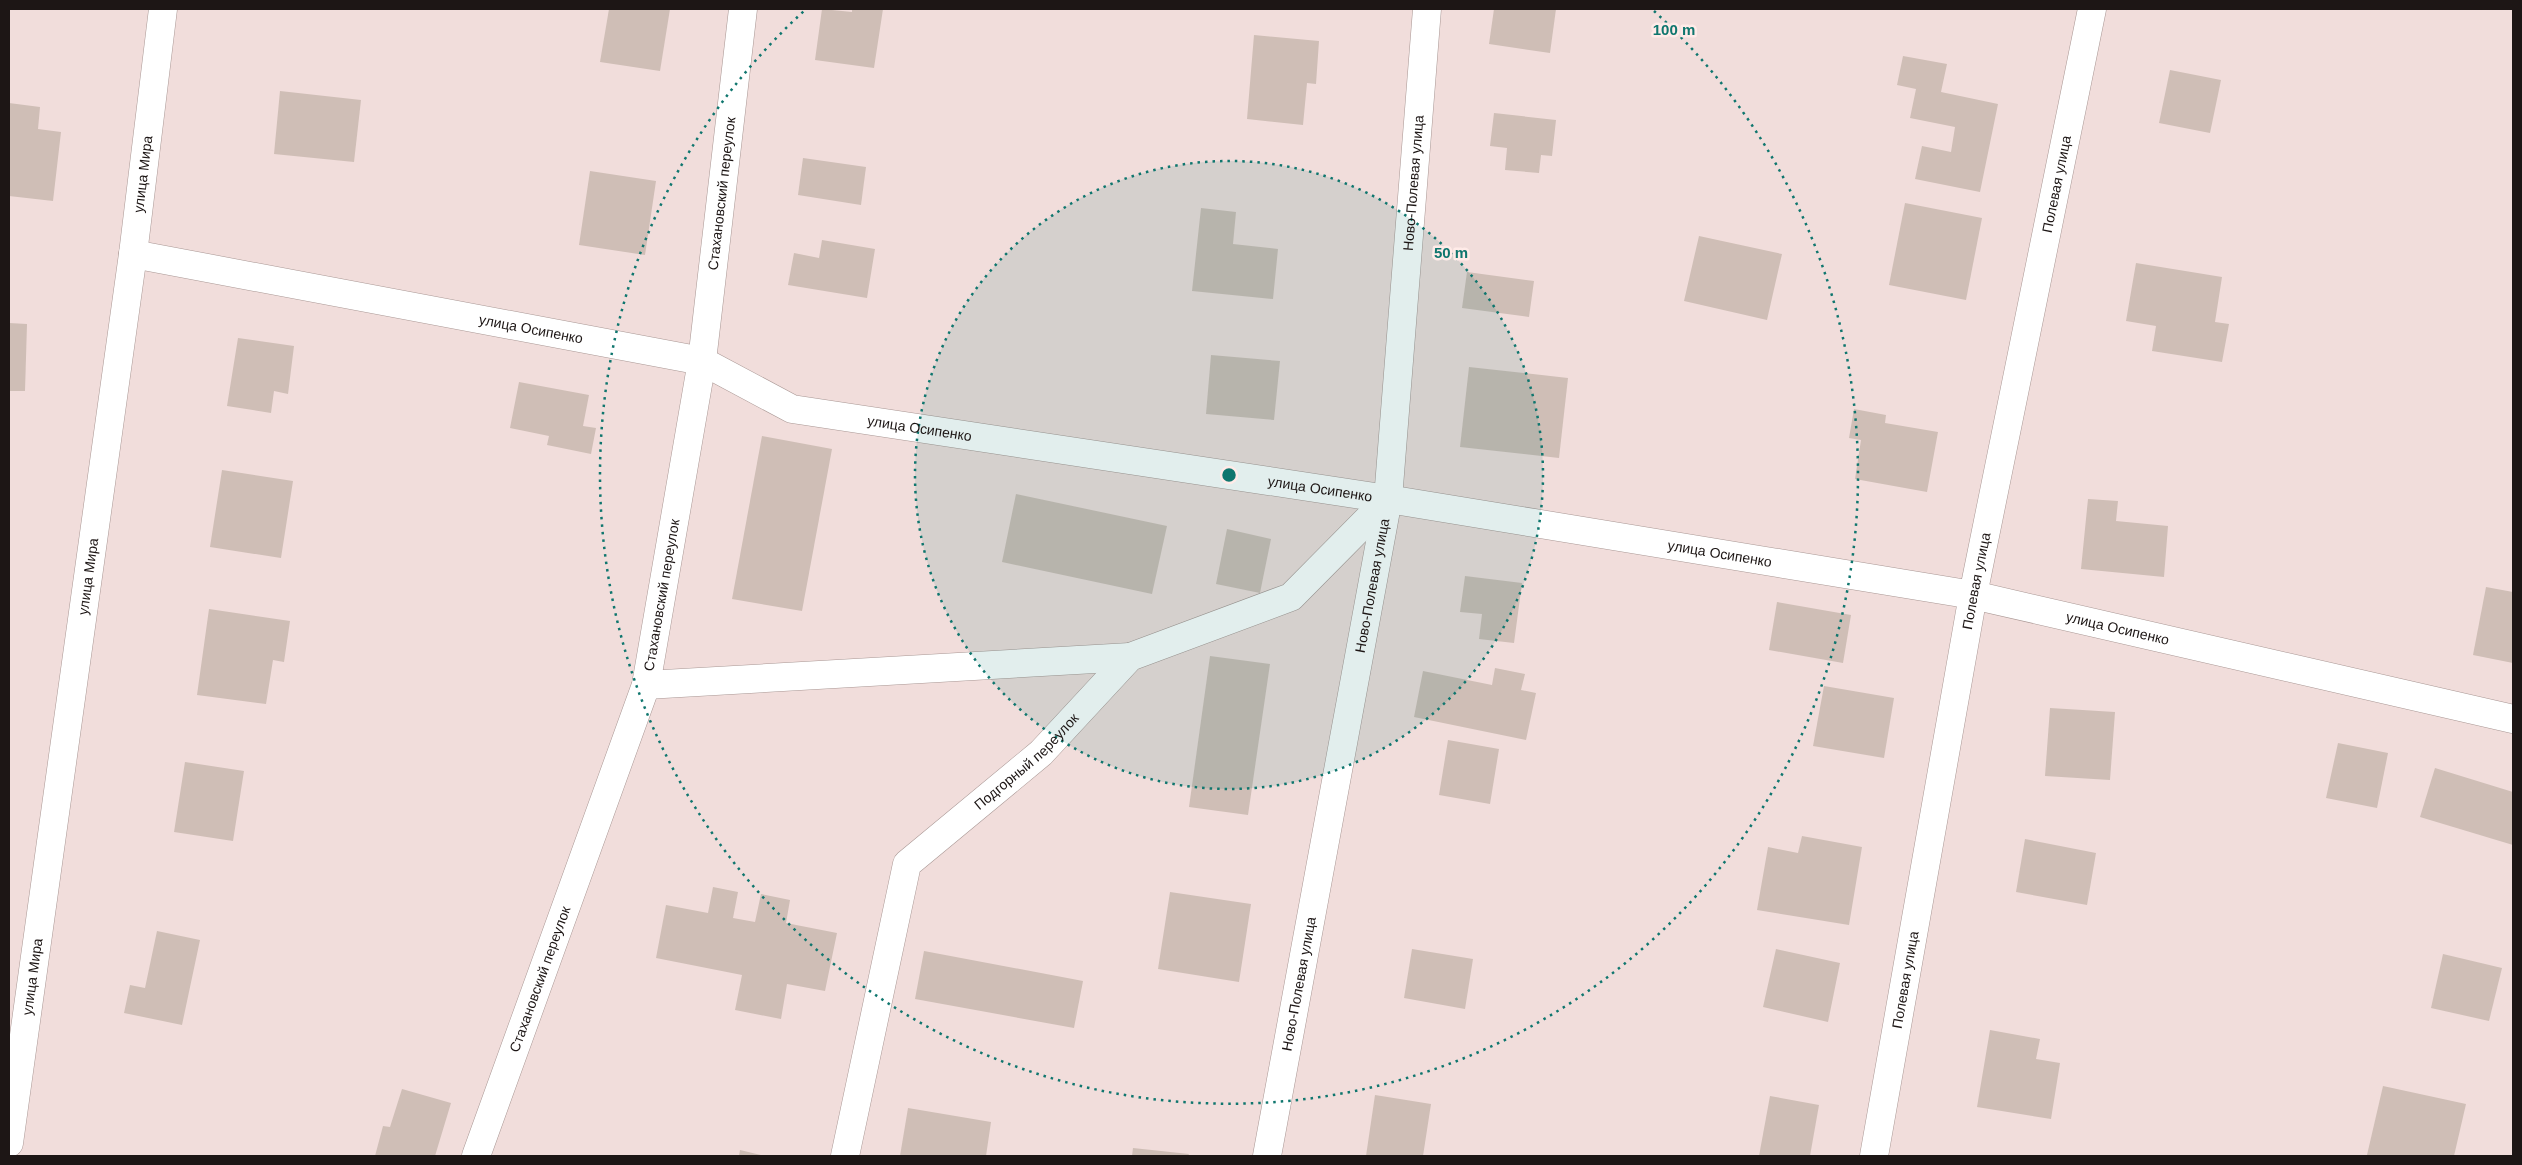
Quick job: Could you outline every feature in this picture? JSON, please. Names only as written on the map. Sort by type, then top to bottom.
[{"type":"street","name":"улица Мира","points":[[9,1143],[133,254],[163,9]]},
{"type":"street","name":"Стахановский переулок","points":[[476,1156],[646,684],[702,361],[743,9]]},
{"type":"street","name":"Ново-Полевая улица","points":[[1268,1156],[1388,499],[1427,9]]},
{"type":"street","name":"Полевая улица","points":[[1874,1156],[1973,596],[2092,9]]},
{"type":"street","name":"улица Осипенко","points":[[133,254],[702,361],[792,409],[1388,499],[1973,596],[2513,719]]},
{"type":"street","name":"Подгорный переулок","points":[[845,1156],[907,864],[1041,753],[1130,657],[1291,597],[1388,499]]},
{"type":"street","points":[[646,684],[1130,657]]},
{"type":"building","points":[[609,9],[670,9],[660,71],[600,62]]},
{"type":"building","points":[[822,9],[852,12],[852,9],[883,9],[874,68],[815,60]]},
{"type":"building","points":[[1494,9],[1556,9],[1550,53],[1489,44]]},
{"type":"building","points":[[1254,35],[1319,41],[1316,84],[1307,83],[1303,125],[1247,119]]},
{"type":"building","points":[[1903,56],[1947,64],[1941,92],[1998,104],[1980,192],[1915,179],[1922,146],[1951,152],[1955,127],[1910,118],[1916,89],[1897,85]]},
{"type":"building","points":[[2170,70],[2221,80],[2210,133],[2159,123]]},
{"type":"building","points":[[280,91],[361,100],[354,162],[274,154]]},
{"type":"building","points":[[9,103],[40,107],[38,129],[61,132],[53,201],[9,196]]},
{"type":"building","points":[[1494,113],[1556,120],[1552,156],[1541,155],[1539,173],[1505,170],[1507,148],[1490,146]]},
{"type":"building","points":[[803,158],[866,167],[861,205],[798,195]]},
{"type":"building","points":[[590,171],[656,181],[645,255],[579,245]]},
{"type":"building","points":[[1905,203],[1982,218],[1966,300],[1889,285]]},
{"type":"building","points":[[1201,208],[1236,212],[1233,244],[1278,249],[1273,299],[1192,291]]},
{"type":"building","points":[[1699,236],[1782,254],[1767,320],[1684,301]]},
{"type":"building","points":[[822,240],[875,249],[867,298],[788,285],[794,253],[819,258]]},
{"type":"building","points":[[2136,263],[2222,277],[2215,322],[2229,324],[2222,362],[2152,351],[2156,326],[2126,321]]},
{"type":"building","points":[[1467,272],[1534,281],[1529,317],[1462,308]]},
{"type":"building","points":[[9,323],[27,324],[25,391],[9,391]]},
{"type":"building","points":[[238,338],[294,346],[288,394],[274,391],[271,413],[227,406]]},
{"type":"building","points":[[1211,355],[1280,361],[1274,420],[1206,414]]},
{"type":"building","points":[[1469,367],[1568,378],[1559,458],[1460,447]]},
{"type":"building","points":[[519,382],[589,395],[583,426],[596,428],[591,454],[547,445],[549,436],[510,428]]},
{"type":"building","points":[[1854,409],[1886,415],[1885,423],[1938,432],[1927,492],[1855,479],[1861,440],[1849,438]]},
{"type":"building","points":[[762,436],[832,449],[802,611],[732,599]]},
{"type":"building","points":[[222,470],[293,481],[281,558],[210,547]]},
{"type":"building","points":[[1016,494],[1167,526],[1152,594],[1002,562]]},
{"type":"building","points":[[2088,499],[2118,501],[2116,521],[2168,526],[2164,577],[2081,569]]},
{"type":"building","points":[[1227,529],[1271,539],[1260,593],[1216,584]]},
{"type":"building","points":[[1465,576],[1522,583],[1514,643],[1479,639],[1482,614],[1460,612]]},
{"type":"building","points":[[2486,587],[2513,592],[2513,663],[2473,655]]},
{"type":"building","points":[[1777,602],[1851,615],[1843,663],[1769,650]]},
{"type":"building","points":[[209,609],[290,621],[284,662],[273,660],[266,704],[197,695]]},
{"type":"building","points":[[1210,656],[1270,664],[1248,815],[1189,807]]},
{"type":"building","points":[[1495,668],[1525,674],[1521,690],[1536,693],[1526,740],[1414,717],[1423,671],[1492,685]]},
{"type":"building","points":[[1824,686],[1894,698],[1884,758],[1813,746]]},
{"type":"building","points":[[2050,708],[2115,712],[2110,780],[2045,776]]},
{"type":"building","points":[[1448,740],[1499,749],[1490,804],[1439,795]]},
{"type":"building","points":[[2338,743],[2388,753],[2377,808],[2326,798]]},
{"type":"building","points":[[185,762],[244,771],[233,841],[174,832]]},
{"type":"building","points":[[2435,768],[2513,792],[2513,845],[2420,817]]},
{"type":"building","points":[[1802,836],[1862,847],[1849,925],[1757,910],[1768,847],[1798,853]]},
{"type":"building","points":[[2025,839],[2096,853],[2087,905],[2016,892]]},
{"type":"building","points":[[713,887],[738,892],[733,918],[755,922],[761,894],[790,900],[786,923],[837,933],[825,991],[787,984],[781,1019],[735,1010],[742,975],[656,958],[666,905],[708,913]]},
{"type":"building","points":[[1170,892],[1251,904],[1239,982],[1158,969]]},
{"type":"building","points":[[157,931],[200,940],[182,1025],[124,1013],[130,985],[145,988]]},
{"type":"building","points":[[1412,949],[1473,959],[1465,1009],[1404,998]]},
{"type":"building","points":[[1776,949],[1840,963],[1828,1022],[1763,1007]]},
{"type":"building","points":[[924,951],[1083,981],[1074,1028],[915,999]]},
{"type":"building","points":[[2443,954],[2502,968],[2489,1021],[2431,1008]]},
{"type":"building","points":[[1990,1030],[2040,1039],[2036,1059],[2060,1063],[2051,1119],[1977,1107]]},
{"type":"building","points":[[2383,1086],[2466,1104],[2454,1156],[2367,1155]]},
{"type":"building","points":[[402,1089],[451,1103],[435,1156],[375,1156],[383,1126],[390,1127]]},
{"type":"building","points":[[1375,1095],[1431,1104],[1423,1156],[1366,1156]]},
{"type":"building","points":[[1770,1096],[1819,1105],[1810,1156],[1759,1156]]},
{"type":"building","points":[[908,1108],[991,1122],[986,1156],[900,1156]]},
{"type":"building","points":[[1133,1148],[1189,1154],[1188,1156],[1132,1156]]},
{"type":"building","points":[[740,1150],[765,1156],[739,1156]]}]
